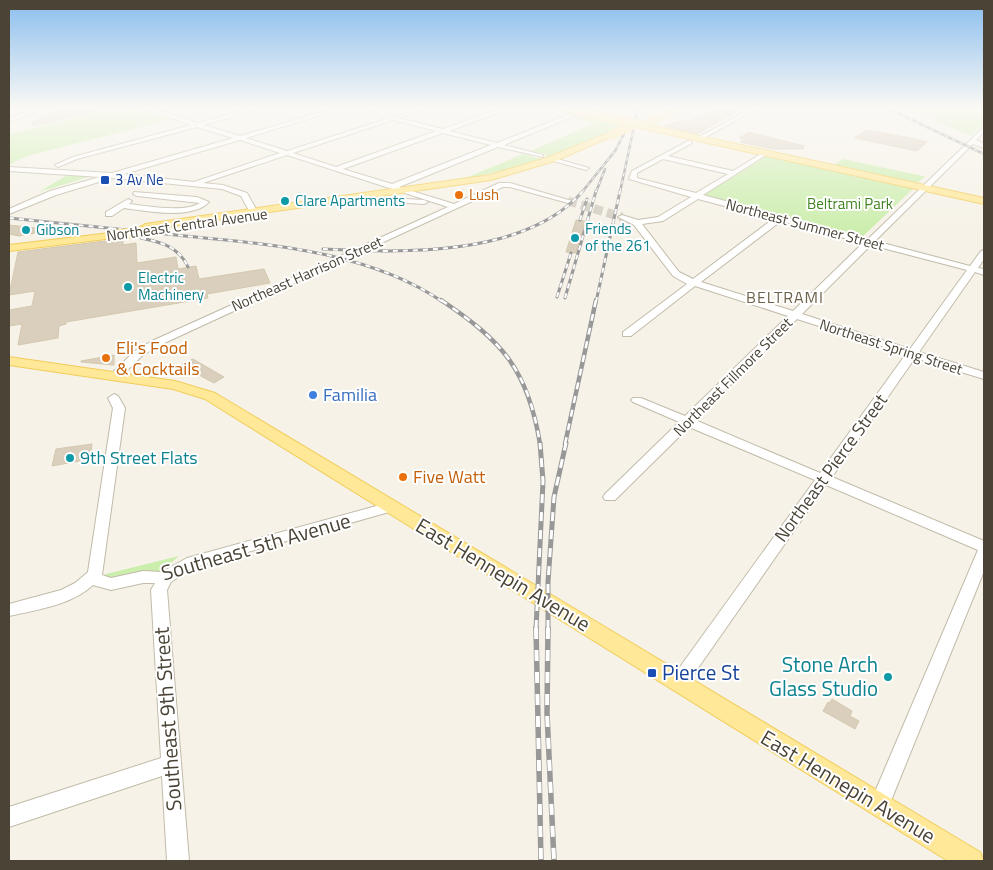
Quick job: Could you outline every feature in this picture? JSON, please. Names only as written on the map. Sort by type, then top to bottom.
[{"type":"main road","name":"Northeast Central Avenue","points":[[9,248],[163,229],[508,178],[584,149]]},
{"type":"main road","points":[[748,149],[764,152]]},
{"type":"main road","points":[[748,149],[984,200]]},
{"type":"main road","name":"Northeast Central Avenue","points":[[9,248],[145,227],[374,199],[491,177],[556,160]]},
{"type":"main road","points":[[435,200],[430,197],[432,193],[448,188]]},
{"type":"main road","name":"East Hennepin Avenue","points":[[9,361],[184,386],[210,396],[971,861]]},
{"type":"street","points":[[58,165],[109,149]]},
{"type":"street","points":[[9,212],[53,193],[202,149]]},
{"type":"street","points":[[272,149],[456,207]]},
{"type":"street","points":[[196,183],[299,149]]},
{"type":"street","points":[[336,169],[393,149]]},
{"type":"street","points":[[392,187],[488,149]]},
{"type":"street","points":[[511,149],[540,156]]},
{"type":"street","points":[[662,157],[678,149]]},
{"type":"street","name":"Northeast Fillmore Street","points":[[610,497],[964,149]]},
{"type":"street","points":[[622,217],[637,223],[660,219],[733,174],[764,152]]},
{"type":"street","points":[[662,157],[733,174]]},
{"type":"street","name":"Northeast Summer Street","points":[[662,157],[634,172],[633,180],[979,270]]},
{"type":"street","points":[[556,160],[586,168]]},
{"type":"street","points":[[9,168],[111,175],[223,187],[240,192],[248,198],[255,214]]},
{"type":"street","points":[[110,214],[158,180]]},
{"type":"street","name":"Northeast Harrison Street","points":[[114,376],[139,353],[156,343],[506,184],[568,201]]},
{"type":"street","points":[[122,205],[189,210],[201,206],[205,202],[197,199],[137,194]]},
{"type":"street","points":[[374,199],[428,203],[435,200]]},
{"type":"street","points":[[627,334],[779,218]]},
{"type":"street","name":"Northeast Spring Street","points":[[637,223],[676,274],[693,283],[984,376]]},
{"type":"street","name":"Northeast Pierce Street","points":[[678,683],[822,478],[913,354],[979,270],[984,253]]},
{"type":"street","points":[[9,610],[65,595],[81,587],[95,574],[98,565],[119,408],[114,398]]},
{"type":"street","points":[[638,400],[984,547]]},
{"type":"street","name":"Southeast 5th Avenue","points":[[90,578],[111,584],[143,577],[165,578],[187,564],[391,507]]},
{"type":"street","points":[[879,806],[984,553]]},
{"type":"street","name":"Southeast 9th Street","points":[[165,578],[159,590],[178,861]]},
{"type":"street","points":[[9,817],[171,764]]},
{"type":"green space","points":[[9,149],[56,149],[27,156],[9,165]]},
{"type":"green space","points":[[536,149],[568,149],[533,163],[461,180],[523,154],[537,158],[547,157],[545,154],[531,151]]},
{"type":"green space","name":"Beltrami Park","points":[[767,156],[914,188],[861,238],[702,196]]},
{"type":"green space","points":[[843,159],[926,176],[917,183],[834,165]]},
{"type":"green space","points":[[69,174],[95,175],[39,192]]},
{"type":"green space","points":[[179,556],[159,573],[113,581],[104,577],[106,574]]},
{"type":"building","points":[[905,149],[920,149],[917,151]]},
{"type":"building","name":"Friends of the 261","points":[[576,220],[585,221],[576,253],[566,252]]},
{"type":"building","name":"Gibson","points":[[9,225],[45,229],[45,231],[19,236],[9,234]]},
{"type":"building","name":"Electric Machinery","points":[[105,241],[110,243],[123,241],[123,245],[136,243],[137,263],[176,257],[178,269],[196,266],[199,279],[264,269],[270,283],[207,294],[208,298],[66,322],[66,324],[59,326],[58,338],[18,345],[22,324],[9,326],[9,310],[32,306],[35,291],[9,295],[18,252]]},
{"type":"building","name":"Eli's Food & Cocktails","points":[[114,355],[114,365],[81,362],[81,361]]},
{"type":"building","points":[[193,359],[224,377],[214,383],[180,365]]},
{"type":"building","name":"9th Street Flats","points":[[92,444],[91,454],[86,455],[85,460],[52,466],[56,449]]},
{"type":"building","points":[[832,699],[852,711],[850,716],[859,721],[855,729],[823,711]]},
{"type":"tunnel","points":[[568,201],[622,217]]},
{"type":"railway","points":[[582,192],[616,149]]},
{"type":"railway","points":[[620,192],[629,149]]},
{"type":"railway","points":[[973,149],[984,154]]},
{"type":"railway","points":[[596,192],[605,169]]},
{"type":"railway","points":[[565,298],[596,191]]},
{"type":"railway","points":[[596,302],[620,191]]},
{"type":"railway","points":[[323,249],[425,250],[497,239],[529,228],[559,213],[582,192]]},
{"type":"railway","points":[[580,220],[587,199]]},
{"type":"railway","points":[[9,218],[245,242],[314,252],[349,260],[382,271],[413,285],[443,302]]},
{"type":"railway","points":[[141,238],[169,246],[180,255],[188,267]]},
{"type":"railway","points":[[557,297],[571,253]]},
{"type":"railway","points":[[441,300],[481,329],[509,359],[528,396],[540,444]]},
{"type":"railway","points":[[565,444],[596,300]]},
{"type":"railway","points":[[536,629],[543,481],[540,443]]},
{"type":"railway","points":[[548,628],[548,582],[554,497],[566,443]]},
{"type":"railway","points":[[548,628],[547,713],[554,861]]},
{"type":"railway","points":[[536,629],[541,861]]},
{"type":"place","name":"3 Av Ne","points":[[105,180]]},
{"type":"place","name":"Lush","points":[[459,195]]},
{"type":"place","name":"Clare Apartments","points":[[285,201]]},
{"type":"place","name":"Gibson","points":[[26,230]]},
{"type":"place","name":"Friends of the 261","points":[[575,238]]},
{"type":"place","name":"Electric Machinery","points":[[128,287]]},
{"type":"place","name":"Eli's Food & Cocktails","points":[[106,358]]},
{"type":"place","name":"Familia","points":[[313,395]]},
{"type":"place","name":"9th Street Flats","points":[[70,458]]},
{"type":"place","name":"Five Watt","points":[[403,477]]},
{"type":"place","name":"Pierce St","points":[[652,673]]},
{"type":"place","name":"Stone Arch Glass Studio","points":[[888,677]]},
{"type":"district","name":"BELTRAMI","points":[[785,297]]}]
